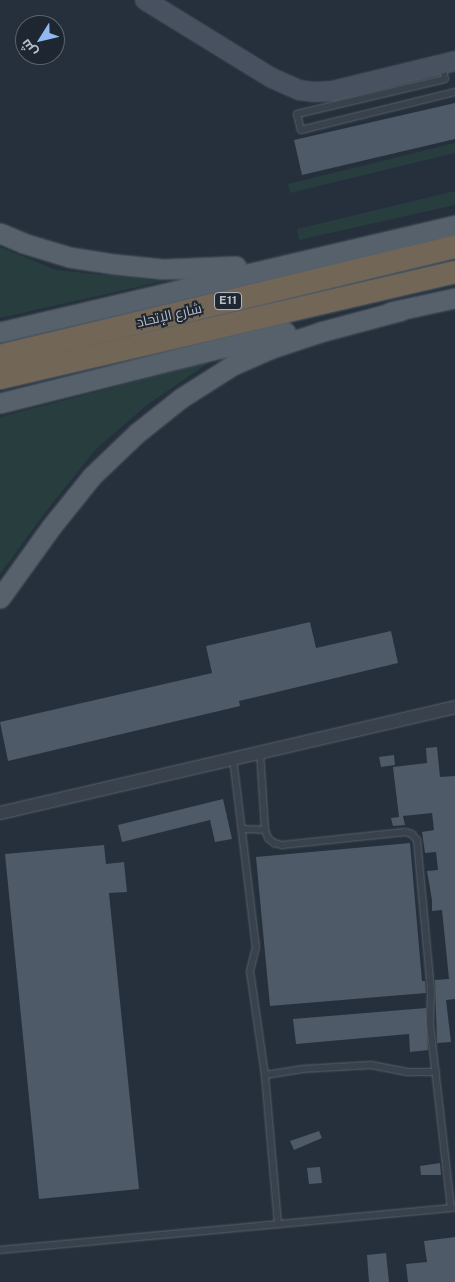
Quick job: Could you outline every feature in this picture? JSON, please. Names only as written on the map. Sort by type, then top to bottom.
[{"type":"highway","name":"شارع الإتحاد","points":[[0,356],[455,247]]},
{"type":"highway","name":"شارع الإتحاد","points":[[0,378],[455,272]]},
{"type":"main road","points":[[0,332],[455,225]]},
{"type":"main road","points":[[0,233],[23,243],[69,257],[163,269],[229,267],[348,249]]},
{"type":"main road","points":[[0,598],[92,476],[136,433],[181,398],[233,365],[272,348],[320,332],[455,298]]},
{"type":"main road","points":[[0,403],[327,322],[402,310]]},
{"type":"street","points":[[145,0],[272,78],[299,90],[313,92],[332,91],[448,63]]},
{"type":"street","points":[[0,813],[455,707]]},
{"type":"lane","points":[[448,63],[445,78],[297,114],[300,130],[455,92]]},
{"type":"lane","points":[[0,1250],[453,1208],[430,1024],[431,992],[418,844],[415,837],[401,832],[282,844],[271,841],[265,830],[260,752]]},
{"type":"lane","points":[[234,758],[256,947],[250,971],[265,1075],[278,1224]]},
{"type":"lane","points":[[242,829],[265,830]]},
{"type":"lane","points":[[265,1075],[302,1069],[371,1065],[408,1072],[436,1072]]},
{"type":"green space","points":[[455,143],[455,153],[290,193],[288,184]]},
{"type":"green space","points":[[455,191],[455,205],[299,240],[297,229]]},
{"type":"green space","points":[[0,247],[56,270],[164,281],[0,318]]},
{"type":"green space","points":[[210,362],[147,405],[96,449],[47,510],[0,574],[0,417]]},
{"type":"building","points":[[455,103],[455,139],[302,175],[294,140]]},
{"type":"building","points":[[310,622],[316,648],[391,631],[398,663],[239,701],[240,706],[8,761],[0,722],[212,673],[206,646]]},
{"type":"building","points":[[437,747],[440,777],[455,776],[455,999],[446,1000],[451,1042],[437,1043],[435,980],[449,979],[442,910],[432,911],[427,871],[438,870],[436,852],[425,853],[422,832],[434,830],[432,813],[403,816],[405,825],[393,826],[391,818],[399,817],[393,767],[427,763],[426,748]]},
{"type":"building","points":[[394,755],[395,765],[381,767],[379,757]]},
{"type":"building","points":[[223,799],[232,839],[215,842],[210,820],[122,842],[118,825]]},
{"type":"building","points":[[410,843],[422,981],[425,981],[426,993],[270,1006],[256,857]]},
{"type":"building","points":[[104,845],[106,864],[124,862],[127,892],[109,893],[139,1189],[39,1199],[5,854]]},
{"type":"building","points":[[426,1008],[428,1050],[410,1052],[409,1034],[296,1044],[293,1019]]},
{"type":"building","points":[[319,1131],[322,1138],[294,1150],[290,1141]]},
{"type":"building","points":[[440,1163],[441,1175],[421,1175],[420,1166]]},
{"type":"building","points":[[320,1167],[322,1183],[309,1184],[307,1168]]},
{"type":"building","points":[[455,1237],[455,1282],[408,1282],[406,1264],[427,1262],[424,1241]]},
{"type":"building","points":[[386,1253],[389,1282],[369,1282],[367,1255]]}]
